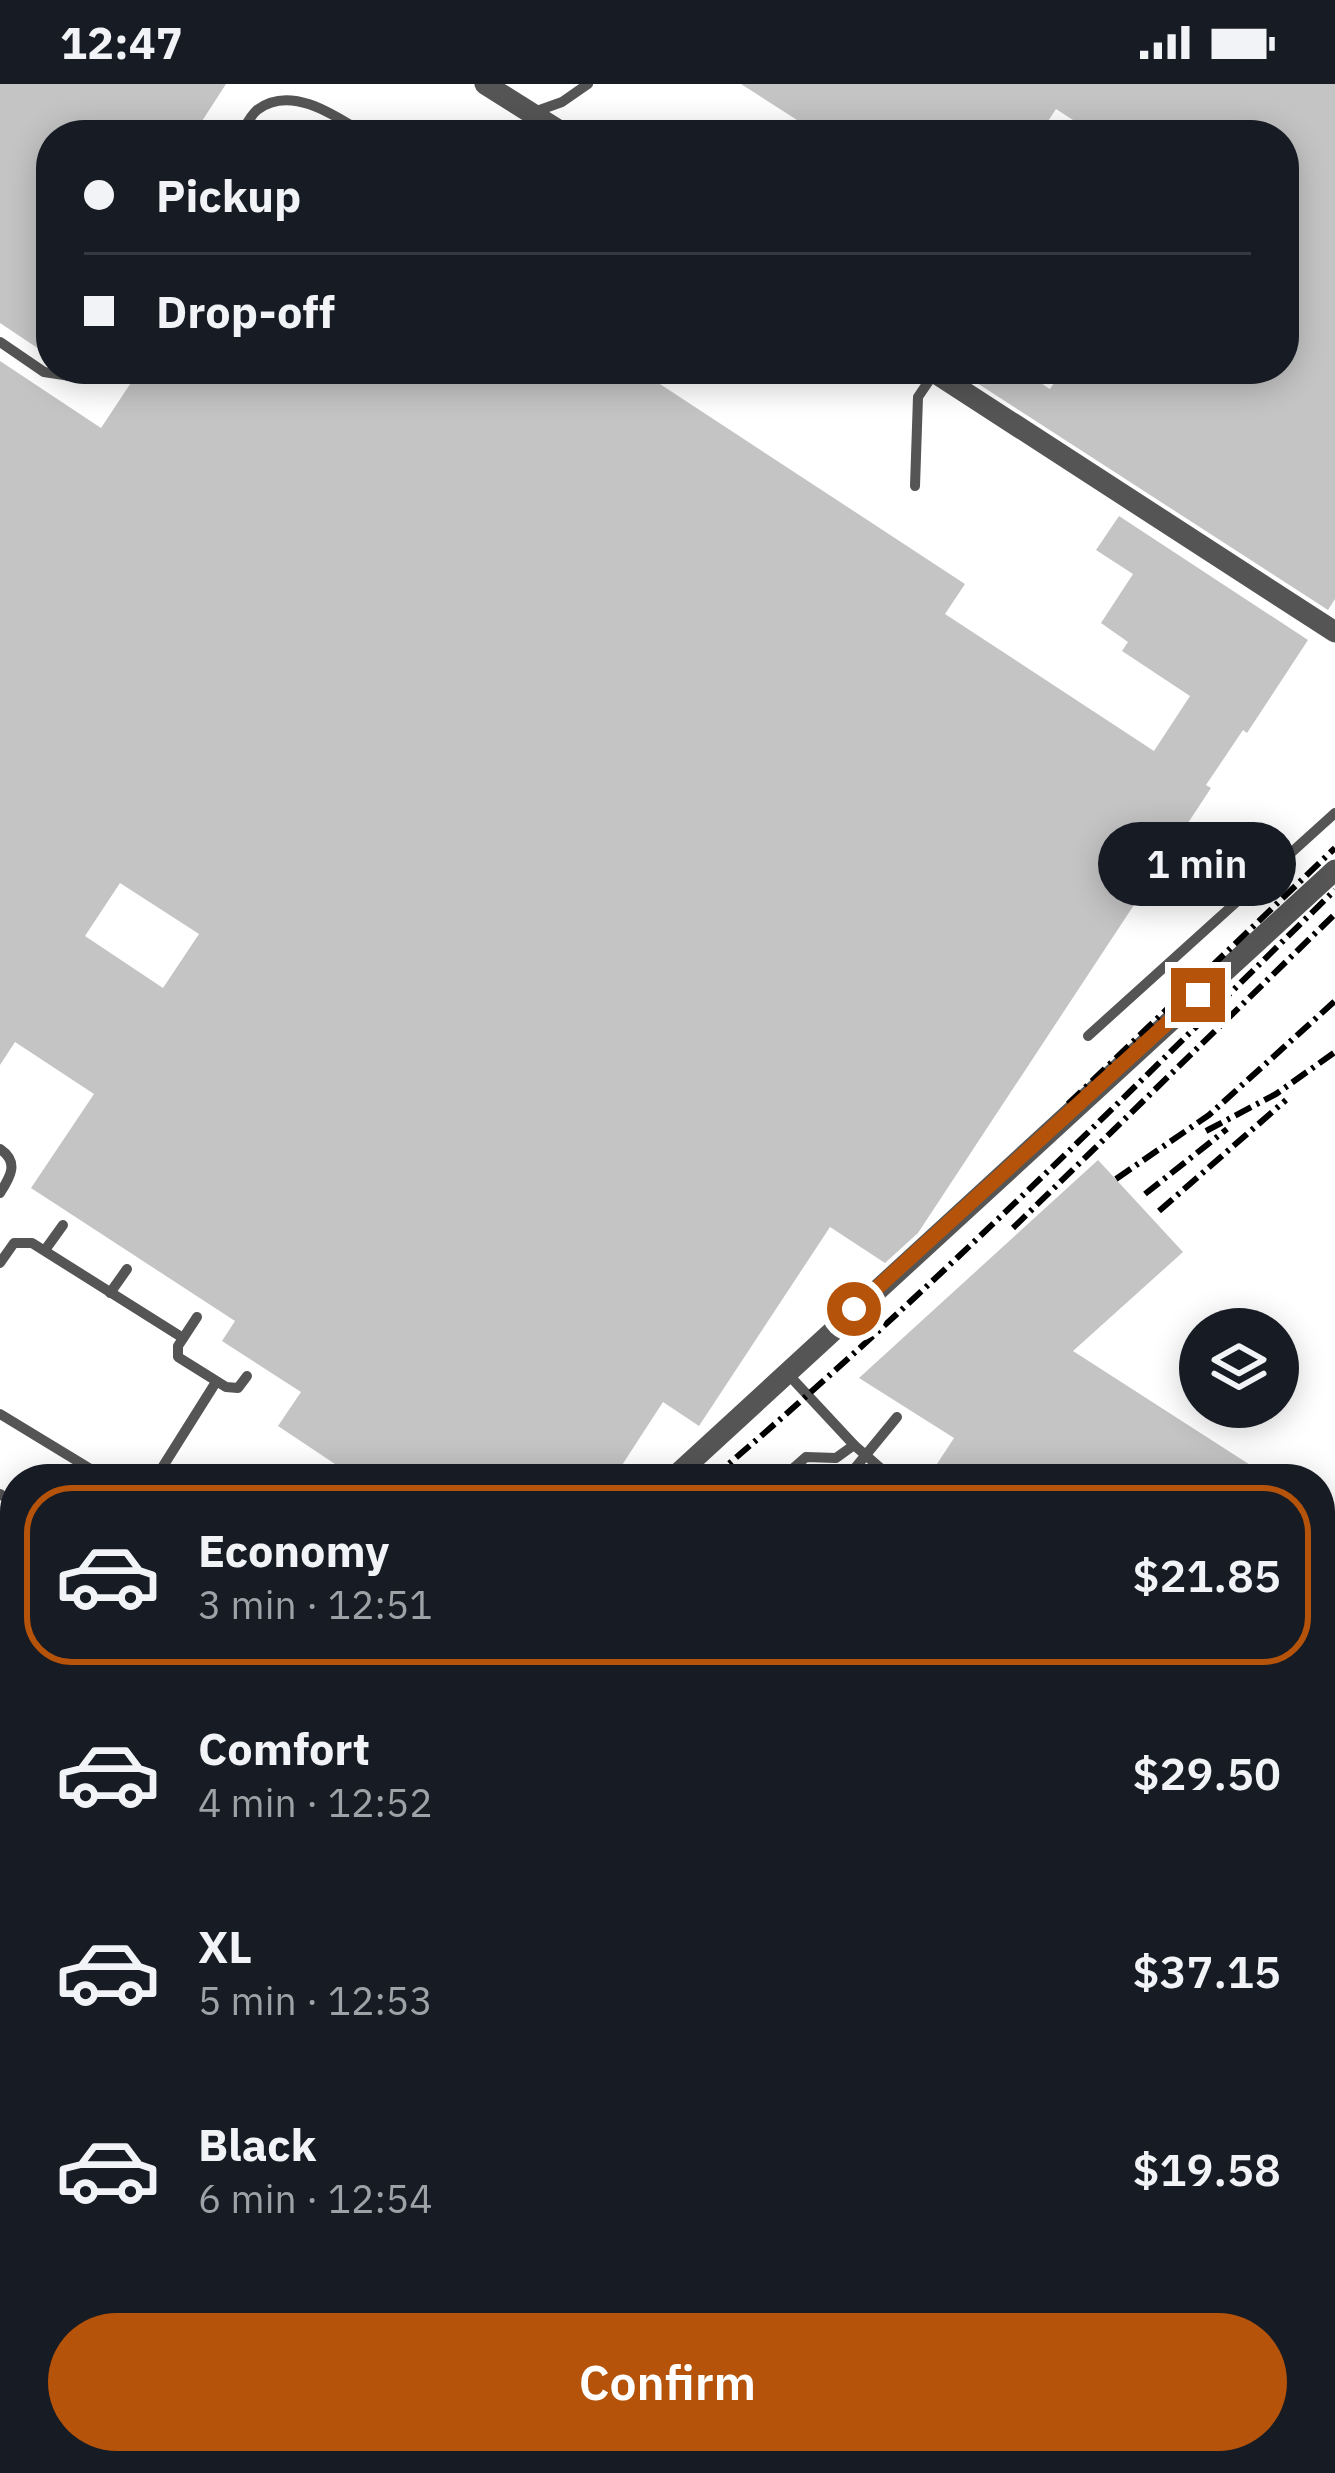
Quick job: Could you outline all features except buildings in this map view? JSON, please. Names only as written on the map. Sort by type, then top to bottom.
[{"type":"street","points":[[485,84],[540,120]]},
{"type":"street","points":[[954,384],[1335,632]]},
{"type":"street","points":[[688,1464],[1335,870]]},
{"type":"lane","points":[[531,113],[562,102],[588,84]]},
{"type":"lane","points":[[250,120],[259,107],[290,96],[316,104],[342,120]]},
{"type":"lane","points":[[0,342],[36,367]]},
{"type":"lane","points":[[915,486],[918,397],[925,384]]},
{"type":"lane","points":[[1088,1036],[1335,814]]},
{"type":"lane","points":[[0,1149],[12,1165],[0,1192]]},
{"type":"lane","points":[[45,1250],[63,1225]]},
{"type":"lane","points":[[0,1263],[20,1241],[45,1250],[183,1338]]},
{"type":"lane","points":[[110,1293],[127,1269]]},
{"type":"lane","points":[[197,1317],[177,1350],[178,1357],[235,1389],[247,1376]]},
{"type":"lane","points":[[786,1372],[875,1464]]},
{"type":"lane","points":[[164,1464],[216,1382]]},
{"type":"lane","points":[[0,1414],[82,1464]]},
{"type":"lane","points":[[860,1464],[897,1417]]},
{"type":"lane","points":[[798,1464],[806,1457],[836,1457],[854,1445]]},
{"type":"railway","points":[[1068,1104],[1335,848]]},
{"type":"railway","points":[[728,1464],[950,1264],[1335,890]]},
{"type":"railway","points":[[1013,1228],[1335,914]]},
{"type":"railway","points":[[1116,1179],[1209,1115],[1335,1001]]},
{"type":"railway","points":[[1206,1131],[1276,1094],[1335,1052]]},
{"type":"railway","points":[[1159,1211],[1286,1100]]},
{"type":"railway","points":[[1145,1194],[1227,1129]]},
{"type":"route","points":[[854,1309],[1198,995]]}]
